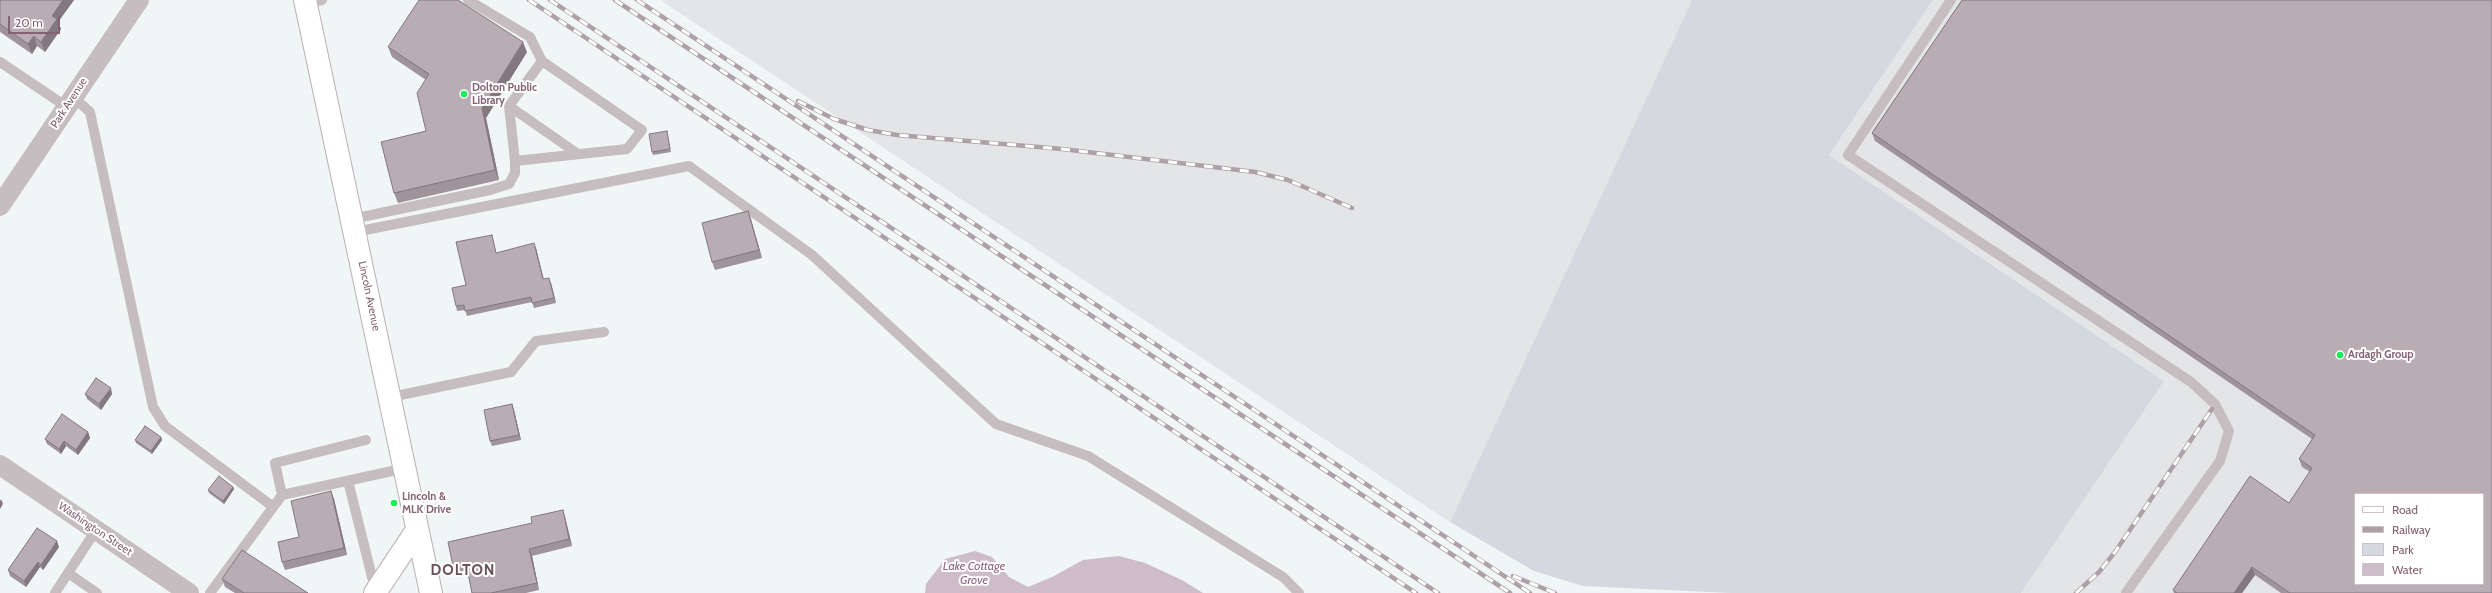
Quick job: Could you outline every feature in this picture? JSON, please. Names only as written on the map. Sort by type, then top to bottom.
[{"type":"street","name":"Park Avenue","points":[[0,206],[139,0]]},
{"type":"street","name":"Lincoln Avenue","points":[[311,1],[354,226],[406,468],[417,530],[431,593]]},
{"type":"street","name":"Washington Street","points":[[0,465],[189,593]]},
{"type":"street","points":[[375,592],[417,530]]},
{"type":"lane","points":[[468,0],[530,37],[542,61],[642,130],[627,149],[515,161]]},
{"type":"lane","points":[[1951,0],[1848,155],[2190,382],[2215,404],[2229,431],[2220,461],[2126,593]]},
{"type":"lane","points":[[354,226],[509,184],[515,173],[515,161],[509,106],[542,61]]},
{"type":"lane","points":[[0,62],[90,112],[153,407],[165,426],[272,506]]},
{"type":"lane","points":[[509,106],[578,154]]},
{"type":"lane","points":[[354,226],[689,166],[812,254],[996,424],[1088,456],[1283,577],[1299,593]]},
{"type":"lane","points":[[391,397],[511,372],[536,341],[604,332]]},
{"type":"lane","points":[[282,495],[275,463],[366,440]]},
{"type":"lane","points":[[210,593],[272,506],[282,495],[406,468]]},
{"type":"lane","points":[[348,481],[375,592]]},
{"type":"lane","points":[[55,593],[96,530]]},
{"type":"lane","points":[[68,573],[97,593]]},
{"type":"shaded area","points":[[660,0],[1692,0],[1450,522]]},
{"type":"shaded area","name":"Ardagh Group","points":[[1933,0],[2492,0],[2492,593],[2021,593],[2164,381],[1829,155]]},
{"type":"green space","points":[[1692,0],[1933,0],[1829,155],[2164,381],[2021,593],[1731,593],[1583,586],[1534,571],[1450,522]]},
{"type":"water","name":"Lake Cottage Grove","points":[[975,551],[992,557],[1009,577],[1028,587],[1052,577],[1083,560],[1119,556],[1145,563],[1182,580],[1203,593],[925,593],[926,584],[945,559]]},
{"type":"building","points":[[0,0],[63,0],[52,16],[57,19],[41,42],[34,36],[28,44],[0,24]]},
{"type":"building","name":"Dolton Public Library","points":[[419,0],[458,0],[523,42],[482,108],[495,170],[394,193],[381,142],[426,131],[417,93],[429,74],[388,47]]},
{"type":"building","name":"Ardagh Group","points":[[1962,0],[2492,0],[2492,593],[2290,593],[2252,567],[2234,593],[2177,593],[2173,590],[2250,476],[2289,503],[2312,468],[2299,459],[2315,435],[1872,133]]},
{"type":"building","points":[[667,131],[670,149],[652,152],[649,134]]},
{"type":"building","points":[[748,211],[759,250],[712,262],[702,223]]},
{"type":"building","points":[[492,235],[496,253],[534,243],[543,279],[549,278],[554,298],[532,303],[531,297],[465,311],[464,305],[456,306],[452,288],[466,285],[456,242]]},
{"type":"building","points":[[96,378],[111,388],[99,404],[85,394]]},
{"type":"building","points":[[512,404],[519,435],[490,441],[484,410]]},
{"type":"building","points":[[62,414],[88,432],[76,450],[64,441],[59,449],[45,439]]},
{"type":"building","points":[[145,426],[161,437],[151,451],[135,440]]},
{"type":"building","points":[[219,476],[233,487],[223,501],[208,490]]},
{"type":"building","points":[[331,491],[344,548],[282,562],[278,542],[299,537],[291,501]]},
{"type":"building","points":[[563,510],[569,539],[529,549],[537,583],[491,593],[472,593],[466,563],[453,566],[448,542],[532,523],[531,517]]},
{"type":"building","points":[[37,528],[57,541],[41,565],[38,562],[24,581],[8,570]]},
{"type":"building","points":[[242,550],[308,593],[244,593],[222,579]]},
{"type":"railway","points":[[529,0],[1416,593]]},
{"type":"railway","points":[[550,0],[1438,593]]},
{"type":"railway","points":[[615,0],[1510,593]]},
{"type":"railway","points":[[637,0],[1530,593]]},
{"type":"railway","points":[[798,101],[834,119],[868,130],[897,135],[1062,149],[1255,172],[1288,180],[1352,208]]},
{"type":"railway","points":[[2076,593],[2099,572],[2115,552],[2212,409]]},
{"type":"railway","points":[[1513,576],[1555,593]]},
{"type":"place","name":"Dolton Public Library","points":[[464,94]]},
{"type":"place","name":"Ardagh Group","points":[[2340,355]]},
{"type":"place","name":"Lincoln & MLK Drive","points":[[394,503]]},
{"type":"district","name":"DOLTON","points":[[463,571]]}]
